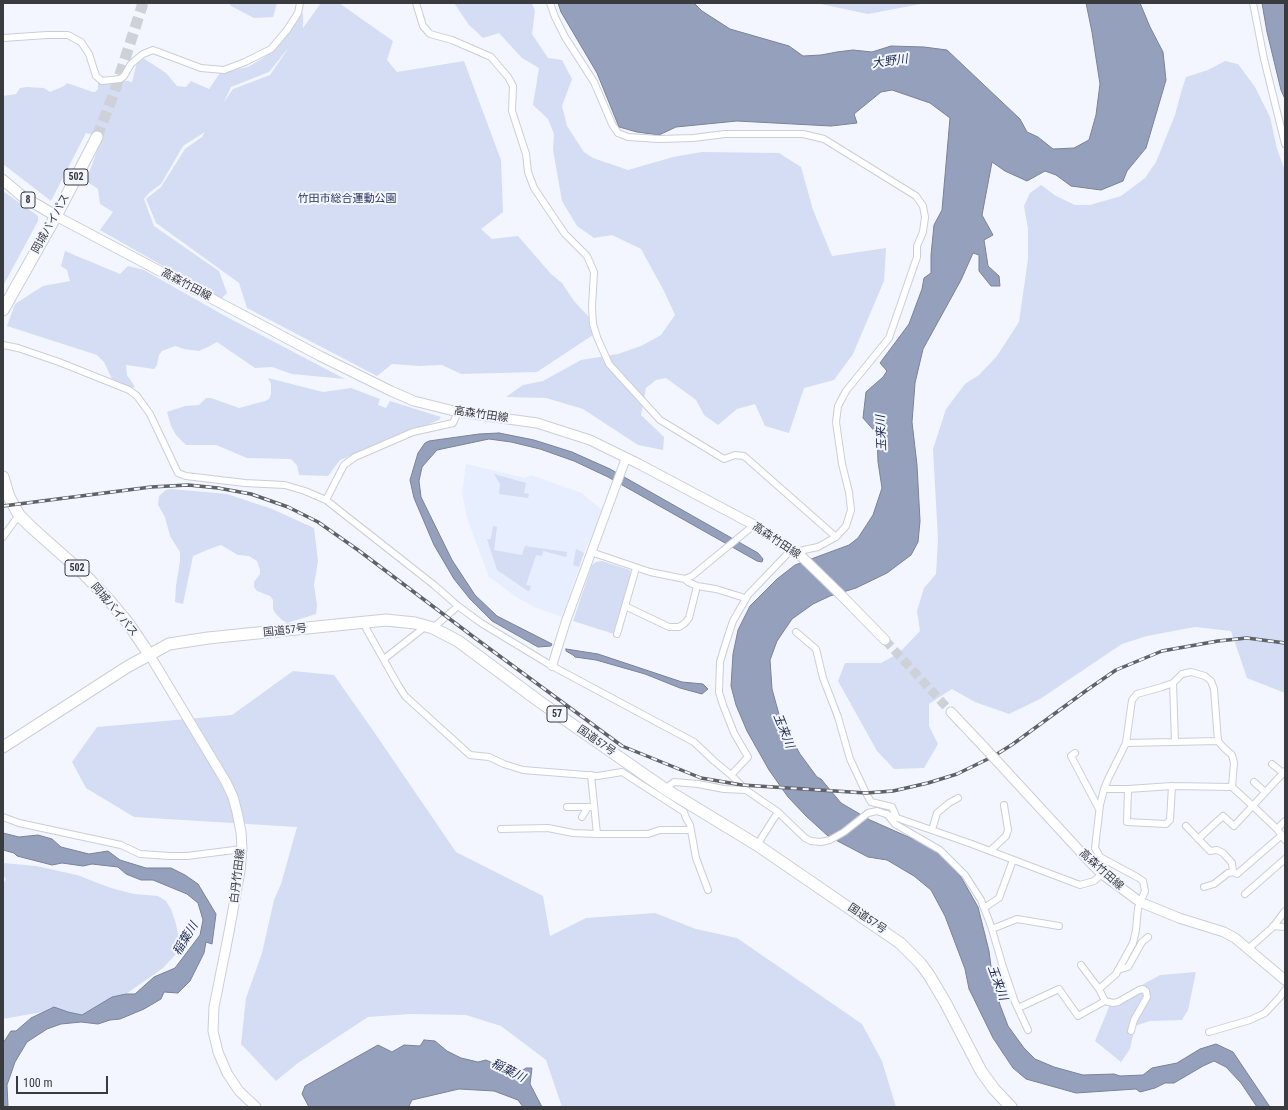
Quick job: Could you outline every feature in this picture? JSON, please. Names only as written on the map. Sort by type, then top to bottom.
[{"type":"highway","name":"岡城バイパス","points":[[3,310],[56,216],[97,137]]},
{"type":"highway","name":"岡城バイパス","points":[[4,483],[11,502],[19,515],[30,527],[85,575],[108,599],[128,623],[149,654]]},
{"type":"highway","name":"国道57号","points":[[3,747],[127,667],[169,644],[190,640],[386,620],[402,621],[429,627],[458,641],[540,702],[665,789],[757,845],[887,934],[910,952],[920,963],[937,988],[984,1076],[994,1090],[1011,1107]]},
{"type":"main road","name":"8","points":[[3,180],[22,196],[56,216]]},
{"type":"main road","name":"高森竹田線","points":[[56,216],[367,381],[414,401],[458,412],[537,423],[590,440],[626,458],[754,525],[800,556],[851,604],[884,640]]},
{"type":"main road","name":"白丹竹田線","points":[[149,654],[226,782],[233,797],[237,812],[241,832],[242,849],[236,896],[214,1007],[213,1031],[218,1052],[227,1073],[239,1091],[256,1107]]},
{"type":"main road","name":"高森竹田線","points":[[951,712],[1102,874],[1140,902],[1178,918],[1224,932],[1235,938],[1285,980]]},
{"type":"street","points":[[3,38],[68,35],[81,42],[89,54],[96,76],[102,81],[120,79],[124,76],[131,64],[143,54],[153,50],[201,68],[224,70],[245,62],[270,49],[287,30],[298,13],[300,3]]},
{"type":"street","points":[[416,3],[422,26],[430,34],[452,40],[491,57],[514,86],[512,111],[526,154],[528,172],[534,188],[565,234],[587,256],[594,272],[592,307],[593,324],[596,337],[609,364],[660,420],[724,459],[734,454],[744,456],[836,537]]},
{"type":"street","points":[[550,3],[565,37],[594,82],[612,124],[618,133],[628,138],[659,139],[693,138],[725,134],[803,134],[824,139],[916,196],[923,206],[925,217],[923,232],[917,246],[917,257],[889,338],[846,391],[838,406],[836,422],[842,464],[850,492],[851,510],[846,526],[836,537],[818,547],[799,551],[791,550],[745,598],[733,621],[720,662],[719,692],[734,733],[748,757],[732,775]]},
{"type":"street","points":[[1253,3],[1264,59],[1285,144]]},
{"type":"street","points":[[3,345],[18,348],[59,362],[129,390],[138,396],[150,414],[178,472],[186,476],[245,483],[285,485],[305,491],[326,500],[481,623],[552,666],[694,742],[714,761],[732,775],[746,790],[778,812],[811,841],[821,842],[830,840],[844,832],[868,813],[878,811],[1080,885],[1094,881],[1102,874]]},
{"type":"street","points":[[326,500],[344,465],[354,456],[413,432],[453,423],[458,412]]},
{"type":"street","points":[[552,666],[566,621],[626,458]]},
{"type":"street","points":[[3,537],[19,515]]},
{"type":"street","points":[[685,579],[692,576],[754,525]]},
{"type":"street","points":[[591,552],[636,568],[685,579],[698,586],[716,589],[745,598]]},
{"type":"street","points":[[617,634],[636,568]]},
{"type":"street","points":[[625,606],[669,626],[679,627],[689,618],[698,586]]},
{"type":"street","points":[[384,659],[458,606]]},
{"type":"street","points":[[364,622],[366,630],[405,696],[470,755],[489,757],[523,770],[598,776],[622,772],[684,812],[691,830],[696,858],[708,890]]},
{"type":"street","points":[[796,632],[816,649],[823,678],[838,717],[850,759],[866,793],[871,802],[892,808],[897,818]]},
{"type":"street","points":[[1099,989],[1116,974],[1133,943],[1140,902],[1144,891],[1143,882],[1137,877],[1103,859],[1098,854],[1096,848],[1099,809],[1104,789],[1108,777],[1126,743],[1132,700],[1137,694],[1173,683],[1182,674],[1191,672],[1205,676],[1211,681],[1214,689],[1218,741],[1232,755],[1234,762],[1232,787]]},
{"type":"street","points":[[1173,683],[1175,742]]},
{"type":"street","points":[[1126,743],[1218,741]]},
{"type":"street","points":[[1075,753],[1071,756],[1099,809]]},
{"type":"street","points":[[1198,839],[1223,816],[1234,826],[1254,806],[1284,772],[1272,764]]},
{"type":"street","points":[[591,775],[591,807],[597,834]]},
{"type":"street","points":[[665,789],[674,782],[698,784],[724,789],[746,790]]},
{"type":"street","points":[[1254,782],[1265,792]]},
{"type":"street","points":[[1104,789],[1172,786],[1232,787],[1277,829],[1283,838],[1237,874],[1233,872],[1228,873],[1214,884],[1204,886]]},
{"type":"street","points":[[1128,789],[1127,822],[1166,824],[1170,820],[1172,786]]},
{"type":"street","points":[[932,830],[937,813],[958,798]]},
{"type":"street","points":[[990,851],[1006,836],[1008,830],[1004,805]]},
{"type":"street","points":[[567,807],[591,807]]},
{"type":"street","points":[[582,817],[591,807]]},
{"type":"street","points":[[757,845],[778,812]]},
{"type":"street","points":[[887,814],[896,824],[940,850],[965,875],[981,900],[992,928],[1003,968],[1028,1030]]},
{"type":"street","points":[[3,817],[19,824],[121,845],[140,854],[187,856],[242,849]]},
{"type":"street","points":[[1277,829],[1285,821]]},
{"type":"street","points":[[1186,826],[1210,851],[1217,850],[1223,853],[1232,863],[1233,872]]},
{"type":"street","points":[[500,829],[548,828],[573,833],[597,834],[648,834],[660,830],[691,830]]},
{"type":"street","points":[[1245,894],[1285,859]]},
{"type":"street","points":[[984,908],[999,898],[1013,860]]},
{"type":"street","points":[[1248,949],[1273,926],[1285,911]]},
{"type":"street","points":[[992,928],[1017,919],[1059,926]]},
{"type":"street","points":[[1273,926],[1285,927]]},
{"type":"street","points":[[1118,970],[1128,967],[1142,942],[1148,937]]},
{"type":"street","points":[[1081,965],[1099,989],[1105,1000],[1113,1003],[1118,1002],[1139,990],[1143,989],[1146,991],[1147,997],[1134,1020],[1131,1031]]},
{"type":"street","points":[[1018,1008],[1059,989],[1078,1016],[1105,1000]]},
{"type":"street","points":[[1209,1032],[1250,1020],[1265,1013],[1285,990]]},
{"type":"shaded area","points":[[466,464],[525,478],[531,475],[582,493],[603,511],[585,551],[562,617],[534,607],[518,598],[489,577],[467,518],[462,493]]},
{"type":"green space","points":[[229,3],[277,3],[273,17],[254,18],[231,6]]},
{"type":"green space","name":"竹田市総合運動公園","points":[[321,3],[339,3],[393,41],[387,60],[397,72],[464,61],[501,160],[503,212],[481,229],[492,239],[518,236],[551,274],[562,283],[574,301],[589,317],[593,335],[537,372],[461,374],[442,365],[420,366],[392,364],[377,376],[247,308],[239,283],[156,223],[146,199],[161,187],[185,149],[202,137],[205,132],[183,146],[161,184],[144,199],[154,226],[219,271],[227,293],[221,299],[100,230],[113,212],[100,204],[98,189],[86,181],[102,137],[86,133],[51,201],[3,164],[3,96],[16,94],[20,88],[44,88],[50,92],[64,86],[67,83],[95,92],[98,89],[98,79],[118,79],[132,82],[137,62],[143,58],[166,73],[177,86],[186,87],[191,81],[209,89],[220,73],[248,67],[266,56],[303,13],[303,28]],"holes":[[[290,46],[270,75],[233,89],[224,102],[231,87],[269,72]]]},
{"type":"green space","points":[[454,3],[532,3],[535,11],[532,34],[548,58],[562,60],[572,79],[562,106],[567,126],[584,152],[593,158],[628,170],[673,157],[702,152],[779,153],[801,167],[813,210],[832,256],[886,248],[884,281],[853,354],[834,380],[804,388],[789,433],[765,426],[755,404],[737,409],[718,425],[704,415],[696,400],[666,378],[656,380],[646,388],[641,415],[664,437],[663,450],[638,445],[583,409],[546,398],[506,397],[523,385],[543,381],[581,360],[618,354],[641,346],[661,335],[675,315],[664,291],[641,249],[612,235],[594,238],[577,226],[562,201],[553,150],[554,134],[548,119],[533,105],[539,68],[522,58],[499,33],[483,38],[469,25]]},
{"type":"green space","points":[[816,3],[926,3],[868,14]]},
{"type":"green space","points":[[1225,61],[1238,64],[1255,87],[1270,117],[1277,149],[1285,171],[1285,693],[1247,678],[1231,631],[1195,627],[1147,636],[1122,644],[1040,699],[1009,714],[975,702],[952,689],[929,704],[929,726],[938,744],[924,768],[894,769],[877,751],[838,681],[845,663],[881,663],[899,653],[920,631],[917,611],[924,588],[936,574],[938,539],[933,449],[946,409],[965,384],[979,375],[997,356],[1019,322],[1028,259],[1028,229],[1024,206],[1030,193],[1041,185],[1056,196],[1075,205],[1090,205],[1121,196],[1145,178],[1156,162],[1175,115],[1186,77],[1208,70]]},
{"type":"green space","points":[[3,191],[38,216],[38,221],[3,286]]},
{"type":"green space","points":[[65,251],[120,274],[128,266],[144,270],[225,316],[345,379],[292,374],[272,367],[255,368],[217,342],[199,351],[175,346],[162,351],[154,369],[126,365],[127,375],[135,387],[130,388],[116,382],[112,379],[104,362],[97,355],[7,326],[15,304],[43,286],[70,281],[67,270],[61,266]]},
{"type":"green space","points":[[268,378],[323,392],[351,388],[380,399],[378,405],[386,408],[390,401],[441,417],[439,420],[340,460],[328,476],[299,475],[297,465],[291,459],[247,458],[216,445],[186,445],[176,435],[171,426],[167,412],[185,406],[199,405],[206,398],[211,398],[239,408],[265,401],[269,399],[271,394],[271,384]]},
{"type":"green space","points":[[494,474],[526,483],[524,493],[529,494],[528,498],[499,494],[500,484]]},
{"type":"green space","points":[[171,489],[227,494],[272,509],[314,528],[318,561],[314,585],[317,605],[316,614],[287,623],[282,620],[273,609],[273,600],[270,596],[257,591],[254,587],[254,582],[260,574],[257,561],[249,556],[238,555],[221,545],[193,556],[183,604],[175,602],[180,552],[170,536],[165,517],[158,505],[159,496],[166,490]]},
{"type":"green space","points":[[493,526],[497,527],[494,550],[522,555],[525,546],[567,552],[566,557],[543,551],[542,556],[536,555],[526,585],[531,586],[530,590],[528,591],[497,570],[487,539],[491,539]]},
{"type":"green space","points":[[576,549],[584,553],[579,567],[573,565]]},
{"type":"green space","points":[[602,561],[630,570],[631,573],[614,634],[573,621],[592,565],[596,562]]},
{"type":"green space","points":[[293,671],[334,675],[456,852],[543,896],[550,936],[586,918],[655,913],[696,929],[737,938],[862,1024],[882,1061],[896,1107],[562,1107],[546,1060],[501,1026],[466,1015],[410,1014],[368,1017],[298,1063],[276,1081],[241,1044],[246,998],[262,953],[274,900],[281,884],[297,827],[134,817],[86,788],[72,762],[97,727],[232,715]]},
{"type":"green space","points":[[3,863],[36,866],[77,875],[111,888],[134,894],[158,896],[166,901],[171,909],[176,924],[178,949],[176,954],[163,968],[126,994],[112,997],[82,1015],[54,1007],[42,1012],[3,1019],[3,884],[6,879],[3,875]]},
{"type":"green space","points":[[1196,972],[1188,1010],[1182,1020],[1150,1021],[1135,1026],[1130,1049],[1121,1062],[1095,1041],[1111,1002],[1160,975]]},
{"type":"water","points":[[558,3],[694,3],[702,11],[730,29],[789,46],[803,56],[853,50],[872,52],[891,46],[924,47],[947,50],[1020,119],[1027,132],[1038,137],[1053,149],[1074,148],[1089,140],[1096,115],[1100,84],[1086,3],[1140,3],[1163,52],[1166,80],[1146,148],[1127,171],[1123,181],[1101,190],[1071,186],[1056,175],[1045,171],[1027,181],[1005,171],[992,162],[982,215],[993,235],[984,240],[988,266],[999,276],[1000,286],[991,286],[979,271],[979,255],[973,253],[961,280],[923,349],[915,383],[912,422],[917,465],[920,521],[918,542],[911,555],[887,573],[856,588],[830,596],[813,604],[792,619],[777,641],[770,660],[772,689],[780,718],[800,754],[817,777],[821,779],[841,803],[870,820],[913,839],[919,839],[942,856],[961,877],[978,907],[989,951],[992,974],[1000,1005],[1008,1026],[1024,1048],[1035,1059],[1054,1067],[1083,1075],[1143,1075],[1152,1068],[1177,1063],[1200,1049],[1216,1044],[1233,1052],[1270,1107],[1257,1107],[1241,1083],[1226,1067],[1214,1061],[1174,1083],[1165,1083],[1155,1088],[1140,1092],[1136,1089],[1076,1093],[1026,1079],[1013,1068],[993,1038],[969,989],[965,969],[945,916],[931,890],[914,876],[887,860],[868,857],[828,836],[806,816],[788,797],[769,770],[747,731],[736,705],[731,686],[733,654],[738,630],[750,606],[777,579],[795,565],[849,545],[858,538],[873,515],[882,488],[878,462],[877,434],[863,418],[866,392],[883,377],[887,371],[880,363],[909,324],[922,289],[924,278],[931,273],[934,225],[942,210],[950,118],[930,103],[892,90],[881,92],[854,114],[857,123],[831,126],[737,121],[676,127],[659,135],[637,132],[619,127],[597,73],[561,12]]},
{"type":"water","points":[[1262,3],[1285,3],[1285,99],[1281,90],[1267,32]]},
{"type":"water","points":[[499,433],[534,440],[572,452],[610,469],[758,553],[763,559],[762,562],[757,561],[608,477],[574,461],[540,449],[511,442],[489,439],[437,450],[422,467],[419,481],[421,497],[452,560],[475,595],[497,616],[552,644],[551,646],[538,647],[492,621],[470,599],[454,579],[434,545],[414,498],[410,480],[418,453],[425,443],[429,441],[479,434]]},
{"type":"water","points":[[566,649],[598,654],[682,682],[703,684],[708,689],[702,694],[680,688],[645,674],[596,660],[575,657],[566,651]]},
{"type":"water","points":[[3,833],[19,837],[38,835],[52,839],[61,847],[89,854],[108,851],[120,860],[146,868],[171,868],[198,884],[216,914],[212,944],[206,942],[204,953],[190,981],[178,993],[164,992],[161,999],[144,1009],[120,1019],[110,1020],[98,1024],[81,1022],[61,1024],[47,1029],[27,1042],[15,1062],[7,1085],[8,1107],[3,1107],[3,1043],[11,1031],[16,1031],[31,1018],[54,1007],[82,1015],[112,997],[135,994],[154,977],[175,968],[200,935],[203,920],[198,903],[187,894],[153,880],[141,880],[126,874],[118,867],[92,864],[83,866],[62,863],[52,865],[17,856],[14,853],[3,850]]},
{"type":"water","name":"稲葉川","points":[[424,1040],[435,1041],[447,1051],[461,1058],[478,1062],[486,1060],[517,1074],[526,1068],[532,1068],[530,1084],[542,1107],[523,1107],[518,1100],[494,1091],[459,1089],[412,1100],[409,1106],[406,1107],[309,1107],[302,1094],[305,1086],[378,1045],[392,1052],[404,1045],[420,1046]]},
{"type":"tunnel","points":[[97,137],[114,93],[143,3]]},
{"type":"tunnel","points":[[885,640],[951,712]]},
{"type":"railway","points":[[3,506],[151,487],[188,485],[218,488],[251,494],[288,507],[318,522],[358,550],[622,746],[701,778],[742,785],[866,793],[893,791],[928,783],[957,774],[994,756],[1116,670],[1162,651],[1218,641],[1247,638],[1285,643]]},
{"type":"water label","name":"大野川","points":[[890,62]]},
{"type":"water label","name":"玉来川","points":[[882,433]]},
{"type":"water label","name":"玉来川","points":[[783,731]]},
{"type":"water label","name":"玉来川","points":[[997,983]]}]
